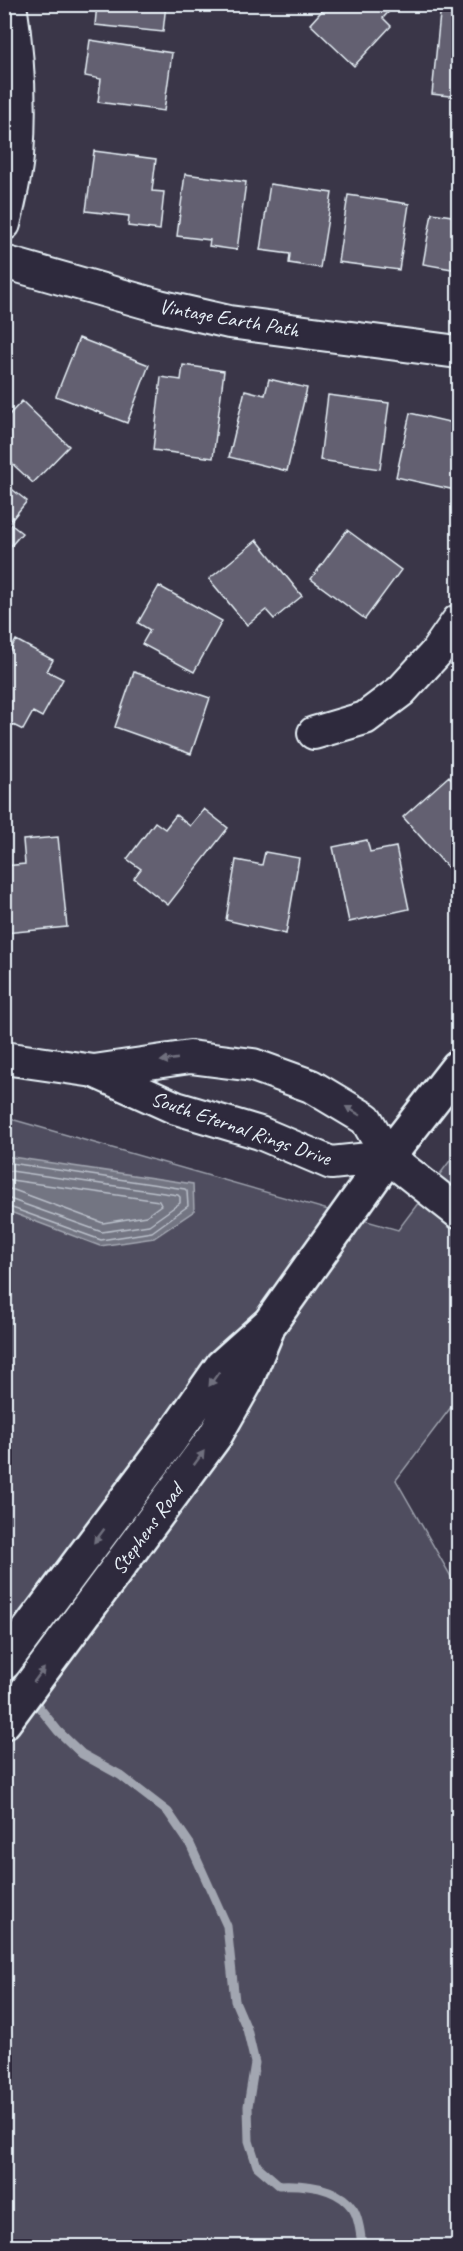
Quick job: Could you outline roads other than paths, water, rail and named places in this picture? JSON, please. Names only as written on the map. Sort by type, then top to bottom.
[{"type":"street","points":[[4,224],[17,158],[20,102],[16,41],[10,4]]},
{"type":"street","name":"Vintage Earth Path","points":[[4,262],[159,306],[229,322],[459,352]]},
{"type":"street","points":[[314,733],[365,718],[400,691],[435,654],[459,621]]},
{"type":"street","name":"South Eternal Rings Drive","points":[[4,1058],[94,1071],[190,1058],[253,1065],[311,1086],[366,1119],[388,1156],[331,1163],[260,1133],[176,1108],[94,1071]]},
{"type":"street","name":"Stephens Road","points":[[4,1722],[215,1436],[245,1383],[270,1323],[388,1156],[459,1067]]},
{"type":"street","points":[[388,1156],[459,1212]]},
{"type":"street","name":"Stephens Road","points":[[4,1663],[169,1442],[222,1366],[270,1323]]},
{"type":"water","points":[[5,1156],[193,1184],[194,1211],[154,1238],[100,1246],[5,1210]]},
{"type":"waterway","points":[[31,1697],[58,1731],[82,1754],[120,1775],[168,1812],[190,1844],[227,1926],[235,2001],[247,2029],[255,2063],[248,2106],[249,2141],[257,2166],[279,2185],[320,2188],[330,2191],[347,2202],[357,2217],[362,2246]]}]
